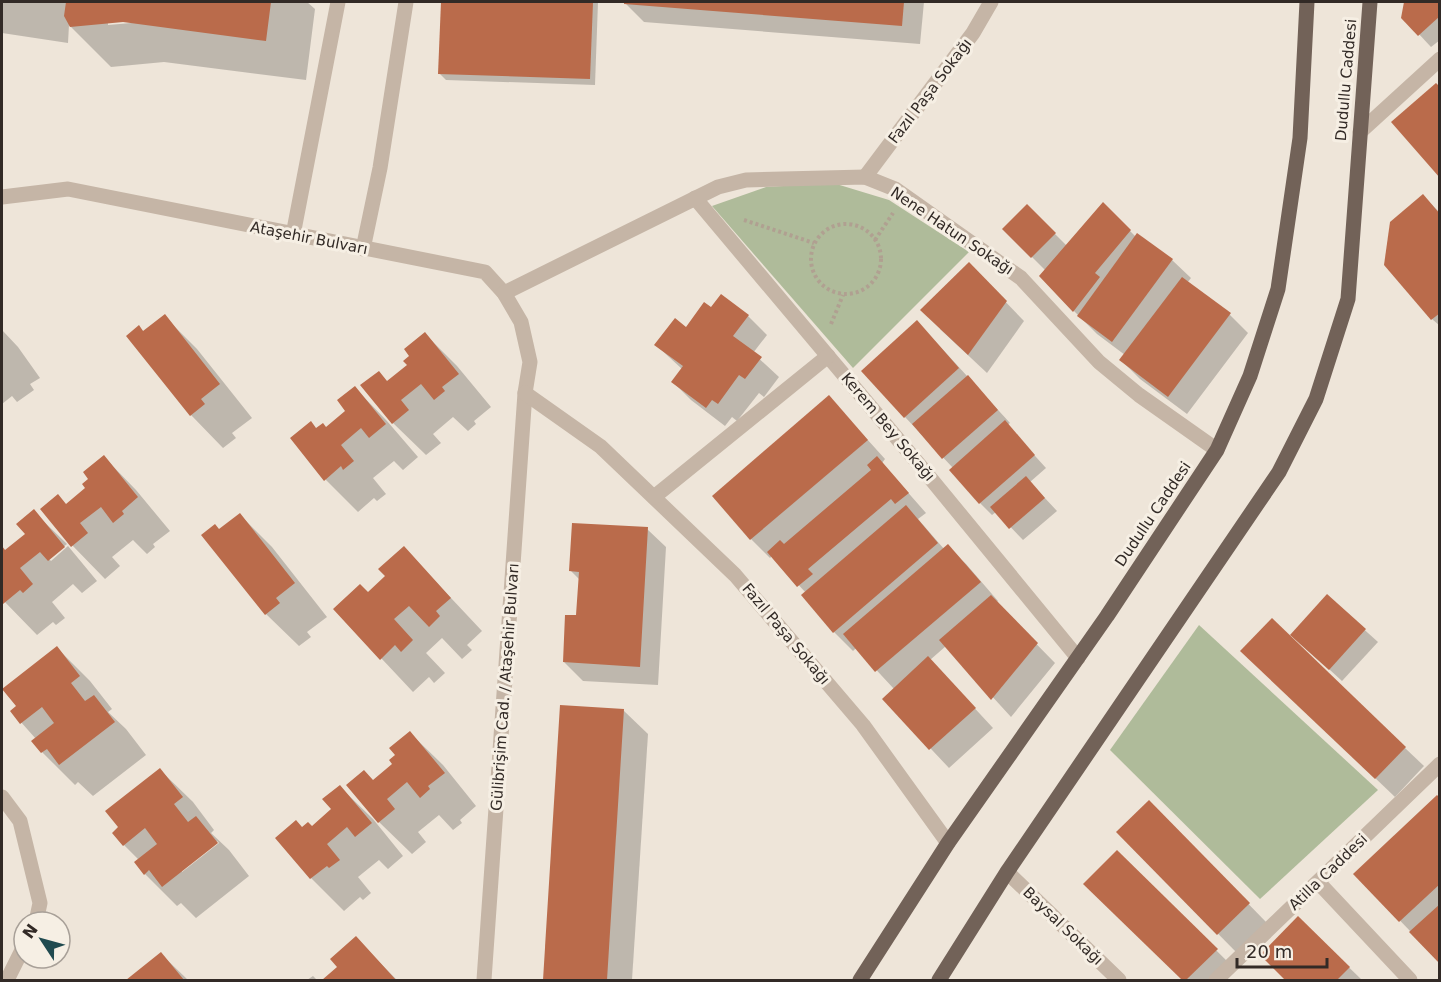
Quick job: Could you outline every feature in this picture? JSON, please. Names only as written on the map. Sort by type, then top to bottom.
[{"type":"main road","name":"Dudullu Caddesi","points":[[860,981],[948,843],[1078,658],[1217,450],[1250,376],[1278,289],[1300,138],[1306,2]]},
{"type":"main road","name":"Dudullu Caddesi","points":[[939,981],[1007,872],[1279,472],[1317,399],[1348,298],[1370,2]]},
{"type":"street","points":[[293,235],[338,2]]},
{"type":"street","points":[[363,249],[380,168],[406,2]]},
{"type":"street","name":"Fazıl Paşa Sokağı","points":[[865,177],[974,33],[991,2]]},
{"type":"street","points":[[1360,132],[1440,59]]},
{"type":"street","name":"Nene Hatun Sokağı","points":[[504,293],[699,202],[718,187],[746,180],[865,177],[895,189],[1021,278],[1099,362],[1139,395],[1217,450]]},
{"type":"street","name":"Ataşehir Bulvarı","points":[[2,197],[68,189],[485,272],[504,293],[521,322],[530,362],[525,393]]},
{"type":"street","name":"Kerem Bey Sokağı","points":[[699,202],[1078,658]]},
{"type":"street","points":[[654,497],[825,352]]},
{"type":"street","name":"Fazıl Paşa Sokağı","points":[[525,393],[600,446],[735,575],[862,725],[948,843]]},
{"type":"street","name":"Gülibrişim Cad. / Ataşehir Bulvarı","points":[[484,981],[525,393]]},
{"type":"street","name":"Atilla Caddesi","points":[[1216,981],[1440,764]]},
{"type":"street","points":[[2,797],[20,821],[40,903],[39,910]]},
{"type":"street","name":"Baysal Sokağı","points":[[1007,872],[1119,981]]},
{"type":"street","points":[[1318,882],[1410,981]]},
{"type":"path","points":[[875,240],[904,195]]},
{"type":"path","points":[[699,202],[814,243]]},
{"type":"path","points":[[842,224],[854,225],[865,229],[875,240],[881,258],[879,270],[874,280],[865,289],[843,295],[822,286],[815,277],[811,266],[814,243],[831,227],[842,224]]},
{"type":"path","points":[[825,352],[843,295]]},
{"type":"green space","points":[[833,183],[889,200],[969,252],[853,368],[712,206],[766,187]]},
{"type":"green space","points":[[1199,625],[1378,790],[1260,899],[1110,750]]},
{"type":"building","points":[[66,2],[271,2],[266,41],[123,22],[70,27],[64,16]]},
{"type":"building","points":[[441,2],[593,2],[590,79],[438,74]]},
{"type":"building","points":[[624,2],[904,2],[902,26],[624,4]]},
{"type":"building","points":[[1404,2],[1437,2],[1440,5],[1440,16],[1418,36],[1401,18]]},
{"type":"building","points":[[1436,83],[1440,87],[1440,178],[1391,122]]},
{"type":"building","points":[[1423,194],[1440,214],[1440,313],[1431,320],[1384,265],[1390,222]]},
{"type":"building","points":[[1103,202],[1131,230],[1095,273],[1100,277],[1073,312],[1039,276]]},
{"type":"building","points":[[1027,204],[1056,233],[1031,258],[1002,229]]},
{"type":"building","points":[[1137,233],[1173,259],[1112,342],[1077,316]]},
{"type":"building","points":[[969,262],[1007,301],[968,355],[920,310]]},
{"type":"building","points":[[1182,277],[1231,313],[1168,397],[1119,360]]},
{"type":"building","points":[[721,294],[749,315],[733,336],[762,357],[745,379],[739,375],[718,404],[712,400],[706,408],[671,382],[683,366],[654,345],[675,318],[686,327],[704,302],[711,307]]},
{"type":"building","points":[[165,314],[220,384],[201,399],[205,404],[190,416],[126,336],[139,325],[143,331]]},
{"type":"building","points":[[917,320],[959,368],[904,418],[861,371]]},
{"type":"building","points":[[425,332],[459,374],[442,387],[445,391],[434,400],[421,384],[401,400],[409,410],[392,424],[360,385],[379,371],[387,381],[407,365],[403,361],[409,356],[404,349]]},
{"type":"building","points":[[968,375],[998,410],[942,459],[912,424]]},
{"type":"building","points":[[355,386],[386,424],[369,438],[361,428],[341,445],[354,461],[343,470],[341,466],[324,481],[290,438],[311,421],[316,428],[323,423],[326,427],[345,411],[337,400]]},
{"type":"building","points":[[829,395],[868,440],[750,540],[712,496]]},
{"type":"building","points":[[1005,420],[1035,455],[979,504],[949,470]]},
{"type":"building","points":[[104,455],[138,497],[122,511],[124,514],[113,523],[101,507],[80,523],[88,533],[71,547],[40,509],[58,494],[66,504],[85,488],[82,484],[88,479],[83,472]]},
{"type":"building","points":[[877,456],[909,493],[895,504],[891,499],[808,569],[813,574],[797,587],[767,552],[780,540],[784,544],[871,470],[867,465]]},
{"type":"building","points":[[1026,476],[1045,498],[1009,529],[990,507]]},
{"type":"building","points":[[906,505],[938,543],[833,633],[801,595]]},
{"type":"building","points":[[34,509],[65,547],[48,561],[40,552],[20,568],[33,584],[23,593],[20,590],[3,604],[2,546],[5,550],[25,534],[16,524]]},
{"type":"building","points":[[240,513],[295,583],[276,598],[280,603],[265,615],[201,535],[215,524],[219,529]]},
{"type":"building","points":[[572,523],[648,527],[640,667],[563,662],[565,615],[576,615],[579,572],[569,571]]},
{"type":"building","points":[[948,544],[981,582],[875,672],[843,634]]},
{"type":"building","points":[[404,546],[451,598],[436,611],[440,616],[429,627],[409,606],[394,619],[413,640],[401,652],[395,645],[380,660],[333,609],[360,584],[368,592],[385,576],[378,569]]},
{"type":"building","points":[[1327,594],[1366,629],[1329,670],[1290,635]]},
{"type":"building","points":[[991,595],[1038,643],[991,700],[939,640]]},
{"type":"building","points":[[1272,618],[1406,747],[1375,779],[1240,651]]},
{"type":"building","points":[[57,646],[80,676],[71,683],[85,701],[94,695],[115,722],[59,765],[47,749],[41,753],[31,741],[54,723],[42,707],[20,724],[10,711],[16,706],[2,689]]},
{"type":"building","points":[[928,656],[976,708],[929,750],[882,699]]},
{"type":"building","points":[[560,705],[624,709],[607,980],[543,980]]},
{"type":"building","points":[[410,731],[445,773],[428,786],[430,789],[420,798],[407,782],[387,799],[395,809],[378,823],[346,785],[364,770],[373,780],[392,764],[389,760],[395,755],[389,748]]},
{"type":"building","points":[[160,768],[183,797],[174,804],[188,822],[196,816],[218,843],[162,887],[149,870],[144,875],[134,862],[157,844],[145,828],[123,846],[112,833],[118,827],[105,811]]},
{"type":"building","points":[[340,785],[372,823],[355,837],[347,827],[327,844],[340,860],[329,868],[327,866],[310,879],[275,838],[296,820],[302,827],[308,822],[312,826],[331,809],[322,799]]},
{"type":"building","points":[[1437,795],[1440,798],[1440,884],[1399,922],[1353,874]]},
{"type":"building","points":[[1149,800],[1250,903],[1217,935],[1116,832]]},
{"type":"building","points":[[1117,850],[1218,949],[1186,980],[1182,980],[1083,884]]},
{"type":"building","points":[[1440,904],[1440,964],[1409,932]]},
{"type":"building","points":[[1298,916],[1350,967],[1337,980],[1285,980],[1260,955]]},
{"type":"building","points":[[356,936],[396,980],[322,980],[337,967],[330,959]]},
{"type":"building","points":[[161,952],[184,980],[126,980]]}]
